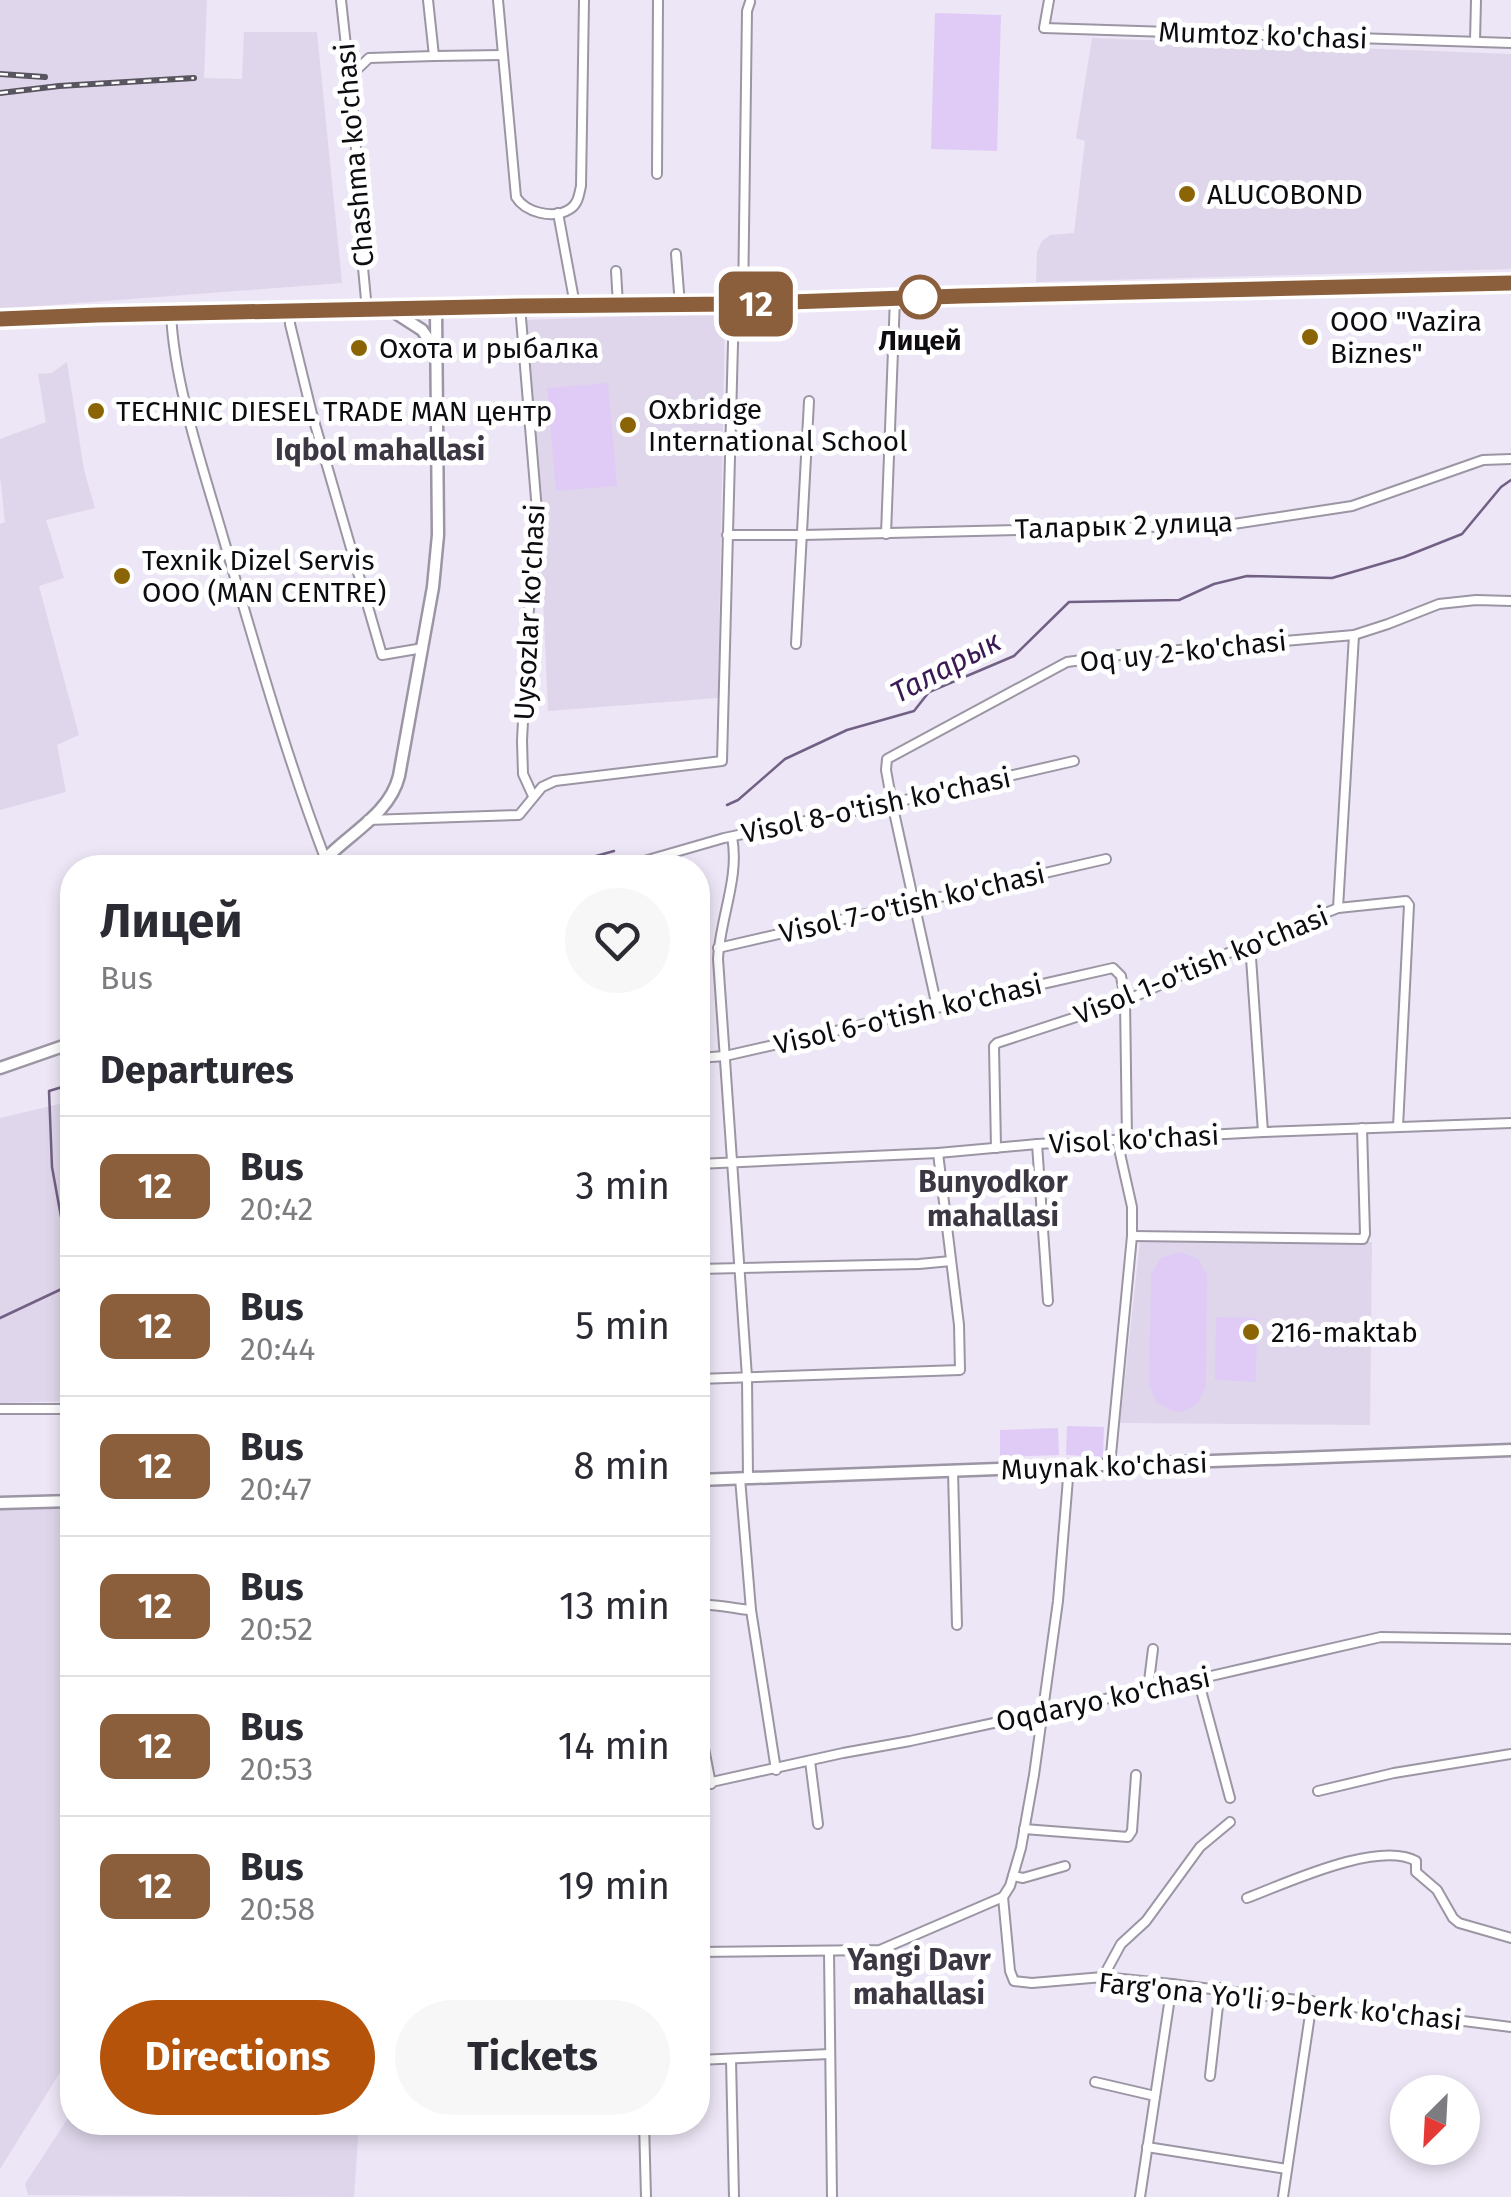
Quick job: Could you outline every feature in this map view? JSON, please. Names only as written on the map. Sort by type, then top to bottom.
[{"type":"street","name":"Chashma ko'chasi","points":[[342,0],[367,310]]},
{"type":"street","points":[[428,0],[434,56]]},
{"type":"street","points":[[498,0],[516,196],[529,210],[558,213],[571,209],[580,193],[584,0]]},
{"type":"street","points":[[656,174],[658,0]]},
{"type":"street","name":"Mumtoz ko'chasi","points":[[1049,0],[1044,28],[1511,43]]},
{"type":"street","points":[[1476,0],[1476,41]]},
{"type":"street","points":[[368,820],[519,815],[542,787],[555,781],[722,761],[746,29],[750,2]]},
{"type":"street","points":[[349,77],[368,58],[503,55]]},
{"type":"street","points":[[558,213],[575,306]]},
{"type":"street","points":[[676,254],[680,305]]},
{"type":"street","points":[[616,271],[618,305]]},
{"type":"street","points":[[0,320],[1511,283]]},
{"type":"street","points":[[886,534],[895,298]]},
{"type":"street","name":"Uysozlar ko'chasi","points":[[520,306],[538,523],[522,741],[523,774],[533,796]]},
{"type":"street","points":[[330,855],[385,806],[397,783],[423,648],[438,535],[436,308]]},
{"type":"street","points":[[383,309],[416,324],[437,353]]},
{"type":"street","points":[[290,311],[312,414],[382,655],[423,648]]},
{"type":"street","points":[[171,313],[183,390],[319,855]]},
{"type":"street","points":[[796,644],[808,401]]},
{"type":"street","name":"Таларык 2 улица","points":[[728,534],[803,536],[1226,525],[1352,506],[1483,460],[1511,459]]},
{"type":"street","name":"Oq uy 2-ko'chasi","points":[[936,1008],[892,803],[887,759],[1067,662],[1354,634],[1439,604],[1511,602]]},
{"type":"street","points":[[1338,908],[1354,634]]},
{"type":"street","name":"Visol 8-o'tish ko'chasi","points":[[666,855],[732,836],[1074,761]]},
{"type":"street","points":[[732,836],[736,856],[718,948],[747,1377],[744,1478],[751,1610],[776,1770]]},
{"type":"street","name":"Visol 7-o'tish ko'chasi","points":[[718,948],[1106,859]]},
{"type":"street","name":"Visol 1-o'tish ko'chasi","points":[[996,1148],[995,1044],[1125,1001],[1250,943],[1338,908],[1406,901],[1410,904],[1398,1127]]},
{"type":"street","points":[[1250,943],[1263,1132]]},
{"type":"street","name":"Visol 6-o'tish ko'chasi","points":[[710,1057],[1109,967],[1117,969],[1121,976],[1125,1001]]},
{"type":"street","points":[[1110,1466],[1132,1236],[1122,1139],[1125,1001]]},
{"type":"street","points":[[0,1068],[60,1047]]},
{"type":"street","name":"Visol ko'chasi","points":[[710,1164],[1122,1139],[1511,1123]]},
{"type":"street","points":[[1132,1236],[1362,1239],[1362,1128]]},
{"type":"street","points":[[1037,1144],[1048,1301]]},
{"type":"street","points":[[710,1379],[960,1370],[952,1261],[938,1153]]},
{"type":"street","points":[[710,1269],[952,1261]]},
{"type":"street","points":[[0,1409],[60,1409]]},
{"type":"street","name":"Muynak ko'chasi","points":[[710,1479],[1511,1450]]},
{"type":"street","points":[[710,1952],[880,1950],[1003,1897],[1013,1876],[1024,1829],[1058,1601],[1069,1466]]},
{"type":"street","points":[[953,1471],[957,1624]]},
{"type":"street","points":[[0,1503],[60,1501]]},
{"type":"street","points":[[710,1604],[751,1610]]},
{"type":"street","name":"Oqdaryo ko'chasi","points":[[711,1784],[1382,1637],[1511,1639]]},
{"type":"street","points":[[1148,1688],[1153,1650]]},
{"type":"street","points":[[1198,1679],[1230,1798]]},
{"type":"street","points":[[1318,1791],[1394,1773],[1511,1754]]},
{"type":"street","points":[[810,1761],[818,1824]]},
{"type":"street","points":[[1024,1829],[1128,1837],[1132,1831],[1136,1775]]},
{"type":"street","points":[[710,1779],[711,1784]]},
{"type":"street","points":[[1103,1977],[1121,1944],[1146,1921],[1200,1847],[1230,1822]]},
{"type":"street","points":[[1247,1898],[1342,1863],[1378,1855],[1411,1858],[1416,1862],[1416,1872],[1437,1890],[1459,1923],[1511,1938]]},
{"type":"street","points":[[1013,1876],[1023,1878],[1065,1866]]},
{"type":"street","name":"Farg'ona Yo'li 9-berk ko'chasi","points":[[1003,1897],[1014,1981],[1032,1984],[1103,1977],[1220,1988],[1511,2026]]},
{"type":"street","points":[[829,1951],[832,2197]]},
{"type":"street","points":[[1140,2197],[1172,1984]]},
{"type":"street","points":[[1210,2076],[1220,1988]]},
{"type":"street","points":[[1283,2197],[1312,2001]]},
{"type":"street","points":[[710,2060],[830,2054]]},
{"type":"street","points":[[730,2059],[734,2197]]},
{"type":"street","points":[[1095,2082],[1155,2096]]},
{"type":"street","points":[[644,2135],[646,2197]]},
{"type":"street","points":[[1147,2147],[1287,2169]]},
{"type":"shaded area","points":[[0,0],[207,0],[204,78],[242,79],[244,32],[317,32],[342,283],[0,309]]},
{"type":"shaded area","points":[[935,13],[1001,15],[997,151],[931,149]]},
{"type":"shaded area","points":[[1092,38],[1511,54],[1511,269],[1036,282],[1037,252],[1042,241],[1050,235],[1074,233],[1085,141],[1076,138]]},
{"type":"shaded area","name":"Oxbridge International School","points":[[725,313],[718,698],[548,711],[526,320]]},
{"type":"shaded area","points":[[67,362],[84,470],[95,508],[46,520],[64,578],[39,586],[79,735],[57,745],[66,792],[0,810],[0,524],[5,522],[0,439],[46,422],[38,374],[52,373]]},
{"type":"shaded area","points":[[608,383],[617,486],[556,491],[547,388]]},
{"type":"shaded area","points":[[60,1104],[60,1401],[0,1403],[0,1118]]},
{"type":"shaded area","name":"216-maktab","points":[[1140,1241],[1372,1242],[1370,1425],[1120,1423]]},
{"type":"shaded area","points":[[1180,1252],[1198,1259],[1207,1275],[1206,1386],[1198,1403],[1182,1412],[1156,1402],[1149,1385],[1151,1274],[1161,1258]]},
{"type":"shaded area","points":[[1216,1317],[1257,1318],[1256,1382],[1215,1380]]},
{"type":"shaded area","points":[[1067,1426],[1104,1427],[1103,1457],[1066,1455]]},
{"type":"shaded area","points":[[1058,1428],[1059,1455],[1000,1457],[1000,1430]]},
{"type":"shaded area","points":[[60,1508],[60,2072],[0,2169],[0,1510]]},
{"type":"shaded area","points":[[60,2130],[60,2135],[358,2135],[354,2197],[28,2195],[25,2184]]},
{"type":"waterway","name":"Таларык","points":[[727,805],[785,759],[847,730],[914,711],[929,692],[1014,656],[1069,602],[1179,600],[1214,584],[1247,576],[1332,578],[1404,557],[1462,534],[1511,480]]},
{"type":"waterway","name":"Таларык","points":[[600,855],[614,851]]},
{"type":"waterway","name":"Таларык","points":[[60,1088],[49,1091],[52,1167],[60,1211]]},
{"type":"waterway","name":"Таларык","points":[[0,1318],[60,1290]]},
{"type":"railway","points":[[0,74],[45,77]]},
{"type":"railway","points":[[0,93],[194,78]]},
{"type":"bus line","name":"12","points":[[0,319],[1511,283]]},
{"type":"place","name":"ALUCOBOND","points":[[1187,194]]},
{"type":"place","name":"Лицей","points":[[920,297]]},
{"type":"place","name":"OOO \"Vazira Biznes\"","points":[[1310,337]]},
{"type":"place","name":"Охота и рыбалка","points":[[359,348]]},
{"type":"place","name":"TECHNIC DIESEL TRADE MAN центр","points":[[96,411]]},
{"type":"place","name":"Oxbridge International School","points":[[628,425]]},
{"type":"place","name":"Texnik Dizel Servis OOO (MAN CENTRE)","points":[[122,576]]},
{"type":"place","name":"216-maktab","points":[[1251,1332]]},
{"type":"district","name":"Iqbol mahallasi","points":[[380,450]]},
{"type":"district","name":"Bunyodkor mahallasi","points":[[993,1199]]},
{"type":"district","name":"Yangi Davr mahallasi","points":[[919,1977]]}]
